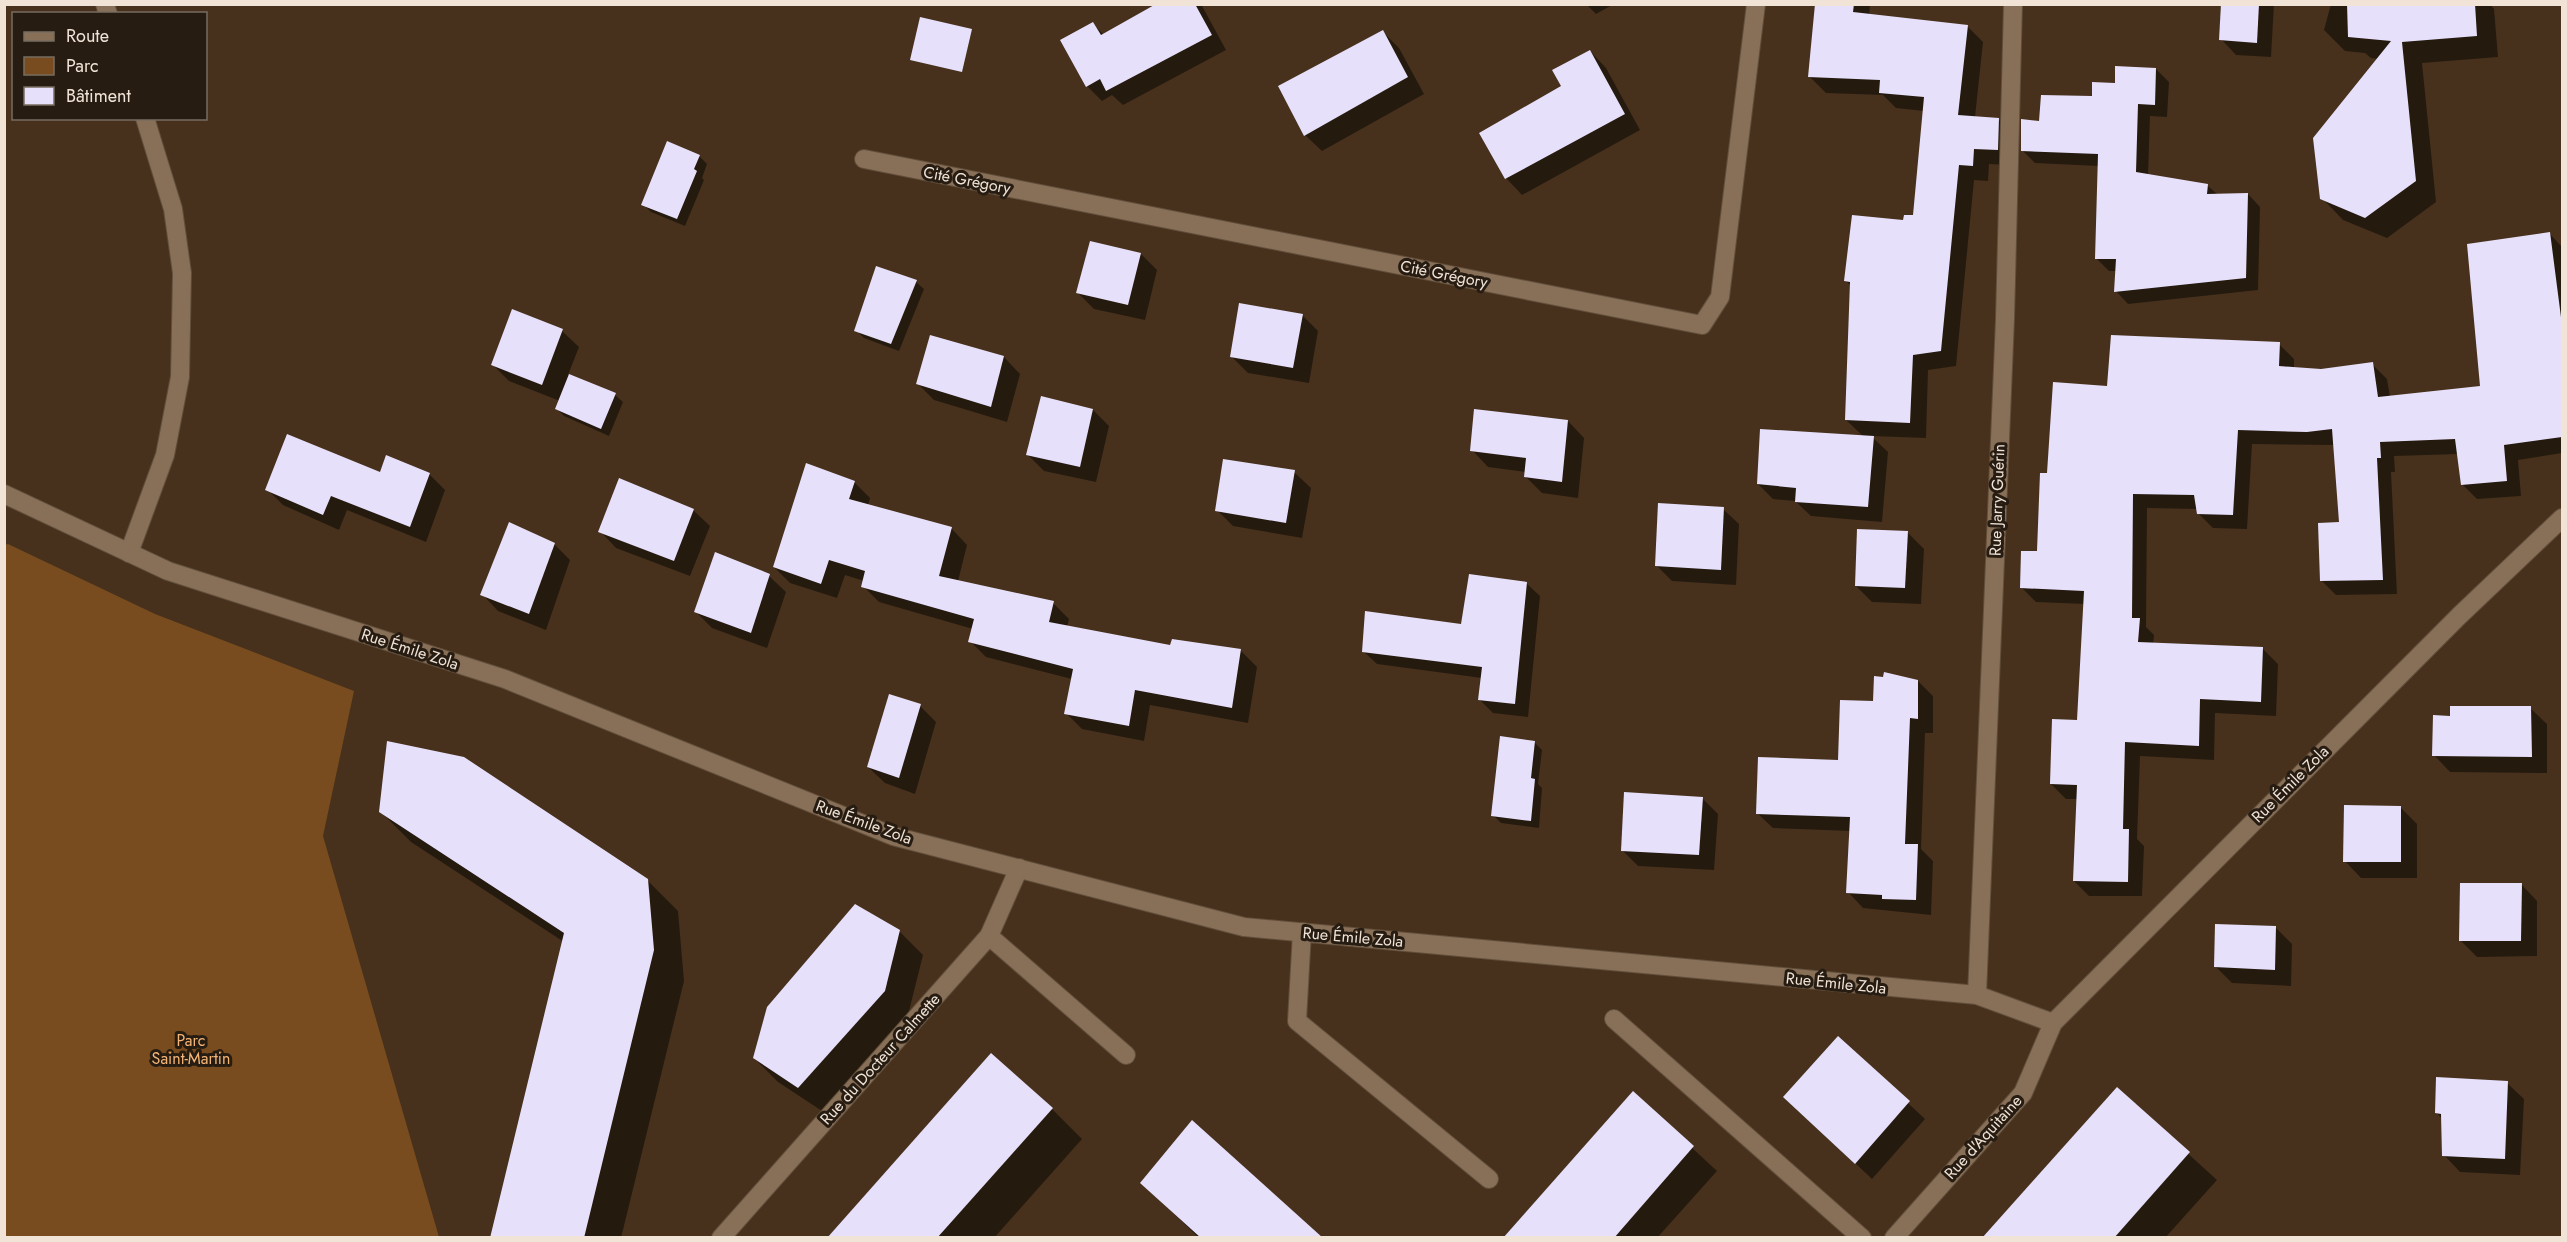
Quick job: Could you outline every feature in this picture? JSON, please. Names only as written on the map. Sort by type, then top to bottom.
[{"type":"street","name":"Cité Grégory","points":[[864,159],[1702,325],[1720,297],[1756,4]]},
{"type":"street","name":"Rue Jarry Guérin","points":[[1977,995],[2005,319],[2013,4]]},
{"type":"street","points":[[129,554],[165,455],[180,377],[182,273],[173,209],[146,120]]},
{"type":"street","name":"Rue Émile Zola","points":[[4,494],[168,571],[505,679],[893,836],[1244,927],[1977,995],[2053,1023],[2451,624],[2562,518]]},
{"type":"street","name":"Rue du Docteur Calmette","points":[[721,1238],[989,936],[1019,868]]},
{"type":"street","points":[[1302,932],[1297,1021],[1489,1179]]},
{"type":"street","points":[[989,936],[1126,1055]]},
{"type":"street","points":[[1614,1019],[1862,1238]]},
{"type":"street","name":"Rue d'Aquitaine","points":[[1894,1238],[2023,1093],[2053,1023]]},
{"type":"green space","name":"Parc Saint-Martin","points":[[8,544],[155,614],[354,691],[323,836],[439,1237],[5,1237],[4,545]]},
{"type":"building","points":[[1156,4],[1195,4],[1212,35],[1106,91],[1100,79],[1086,87],[1060,40],[1093,22],[1101,35]]},
{"type":"building","points":[[1815,4],[1854,4],[1853,12],[1968,25],[1958,115],[1999,118],[1998,150],[1974,149],[1973,166],[1959,165],[1941,351],[1913,355],[1910,423],[1845,420],[1850,282],[1844,281],[1852,215],[1903,220],[1904,215],[1913,215],[1924,97],[1879,93],[1880,80],[1808,77]]},
{"type":"building","points":[[2221,4],[2259,4],[2257,43],[2219,40]]},
{"type":"building","points":[[2347,4],[2475,4],[2477,36],[2402,42],[2416,181],[2365,218],[2320,199],[2313,138],[2391,41],[2348,37]]},
{"type":"building","points":[[920,17],[972,29],[962,72],[910,60]]},
{"type":"building","points":[[1383,30],[1408,77],[1304,136],[1278,86]]},
{"type":"building","points":[[1590,50],[1625,114],[1505,179],[1479,133],[1561,86],[1552,70]]},
{"type":"building","points":[[2115,66],[2156,68],[2155,105],[2138,104],[2136,172],[2208,184],[2207,194],[2248,193],[2246,278],[2114,292],[2116,259],[2095,259],[2098,154],[2021,151],[2021,119],[2039,121],[2041,95],[2092,96],[2092,82],[2115,83]]},
{"type":"building","points":[[667,141],[700,155],[694,169],[697,171],[677,219],[641,205]]},
{"type":"building","points":[[2550,232],[2562,325],[2562,437],[2504,445],[2507,481],[2461,485],[2455,439],[2380,442],[2381,458],[2377,458],[2383,580],[2320,581],[2318,523],[2339,522],[2332,429],[2307,432],[2238,430],[2233,515],[2197,514],[2194,495],[2133,494],[2132,618],[2140,618],[2138,642],[2263,647],[2261,702],[2200,699],[2199,746],[2125,742],[2123,829],[2129,829],[2128,882],[2073,881],[2077,785],[2050,784],[2052,719],[2077,720],[2084,591],[2020,588],[2021,551],[2037,551],[2040,473],[2047,473],[2053,382],[2107,386],[2111,335],[2280,342],[2279,366],[2321,369],[2373,362],[2378,397],[2480,386],[2467,244]]},
{"type":"building","points":[[1090,241],[1141,253],[1128,305],[1076,293]]},
{"type":"building","points":[[876,266],[917,280],[891,344],[854,331]]},
{"type":"building","points":[[1239,303],[1303,314],[1293,368],[1230,357]]},
{"type":"building","points":[[512,309],[563,329],[542,385],[491,365]]},
{"type":"building","points":[[930,335],[1004,356],[991,407],[916,384]]},
{"type":"building","points":[[569,374],[616,393],[601,429],[555,409]]},
{"type":"building","points":[[1041,396],[1093,409],[1080,467],[1026,455]]},
{"type":"building","points":[[1474,409],[1568,420],[1562,482],[1524,477],[1526,458],[1470,451]]},
{"type":"building","points":[[1760,429],[1874,436],[1868,507],[1795,502],[1796,488],[1757,484]]},
{"type":"building","points":[[287,434],[380,472],[386,455],[430,473],[410,527],[331,496],[323,515],[265,490]]},
{"type":"building","points":[[1223,459],[1295,470],[1286,523],[1215,511]]},
{"type":"building","points":[[806,463],[855,481],[849,499],[952,527],[939,576],[1054,601],[1049,622],[1170,645],[1172,639],[1241,649],[1232,708],[1135,690],[1129,726],[1064,714],[1073,669],[968,642],[974,619],[861,587],[865,571],[829,560],[821,584],[773,567]]},
{"type":"building","points":[[619,478],[694,509],[674,561],[598,532]]},
{"type":"building","points":[[1658,503],[1724,507],[1721,570],[1655,566]]},
{"type":"building","points":[[509,522],[555,543],[529,614],[480,595]]},
{"type":"building","points":[[1857,529],[1908,531],[1905,588],[1855,586]]},
{"type":"building","points":[[715,552],[770,574],[751,633],[694,612]]},
{"type":"building","points":[[1469,574],[1527,582],[1515,704],[1478,700],[1482,667],[1362,652],[1365,611],[1461,624]]},
{"type":"building","points":[[1884,672],[1918,680],[1918,719],[1910,718],[1905,844],[1918,844],[1916,900],[1882,899],[1882,895],[1846,893],[1850,817],[1756,814],[1758,757],[1838,760],[1840,700],[1873,701],[1874,676],[1883,677]]},
{"type":"building","points":[[889,694],[921,704],[899,778],[867,767]]},
{"type":"building","points":[[2450,706],[2531,706],[2532,757],[2432,756],[2433,715],[2450,716]]},
{"type":"building","points":[[1500,736],[1535,741],[1531,778],[1535,779],[1531,821],[1491,816]]},
{"type":"building","points":[[387,741],[464,757],[648,879],[654,950],[584,1238],[490,1238],[564,933],[379,812]]},
{"type":"building","points":[[1624,792],[1703,797],[1699,855],[1621,851]]},
{"type":"building","points":[[2344,805],[2401,806],[2401,862],[2343,862]]},
{"type":"building","points":[[2460,883],[2522,883],[2521,941],[2459,941]]},
{"type":"building","points":[[855,904],[900,930],[885,991],[798,1088],[753,1058],[767,1007]]},
{"type":"building","points":[[2215,924],[2276,926],[2275,970],[2214,967]]},
{"type":"building","points":[[1838,1036],[1910,1101],[1855,1164],[1783,1097]]},
{"type":"building","points":[[991,1053],[1053,1108],[937,1238],[827,1238]]},
{"type":"building","points":[[2436,1077],[2508,1081],[2505,1159],[2442,1156],[2441,1114],[2435,1113]]},
{"type":"building","points":[[2117,1087],[2190,1152],[2114,1238],[1982,1238]]},
{"type":"building","points":[[1633,1091],[1694,1146],[1614,1238],[1503,1238]]},
{"type":"building","points":[[1192,1120],[1323,1238],[1201,1238],[1140,1183]]}]
